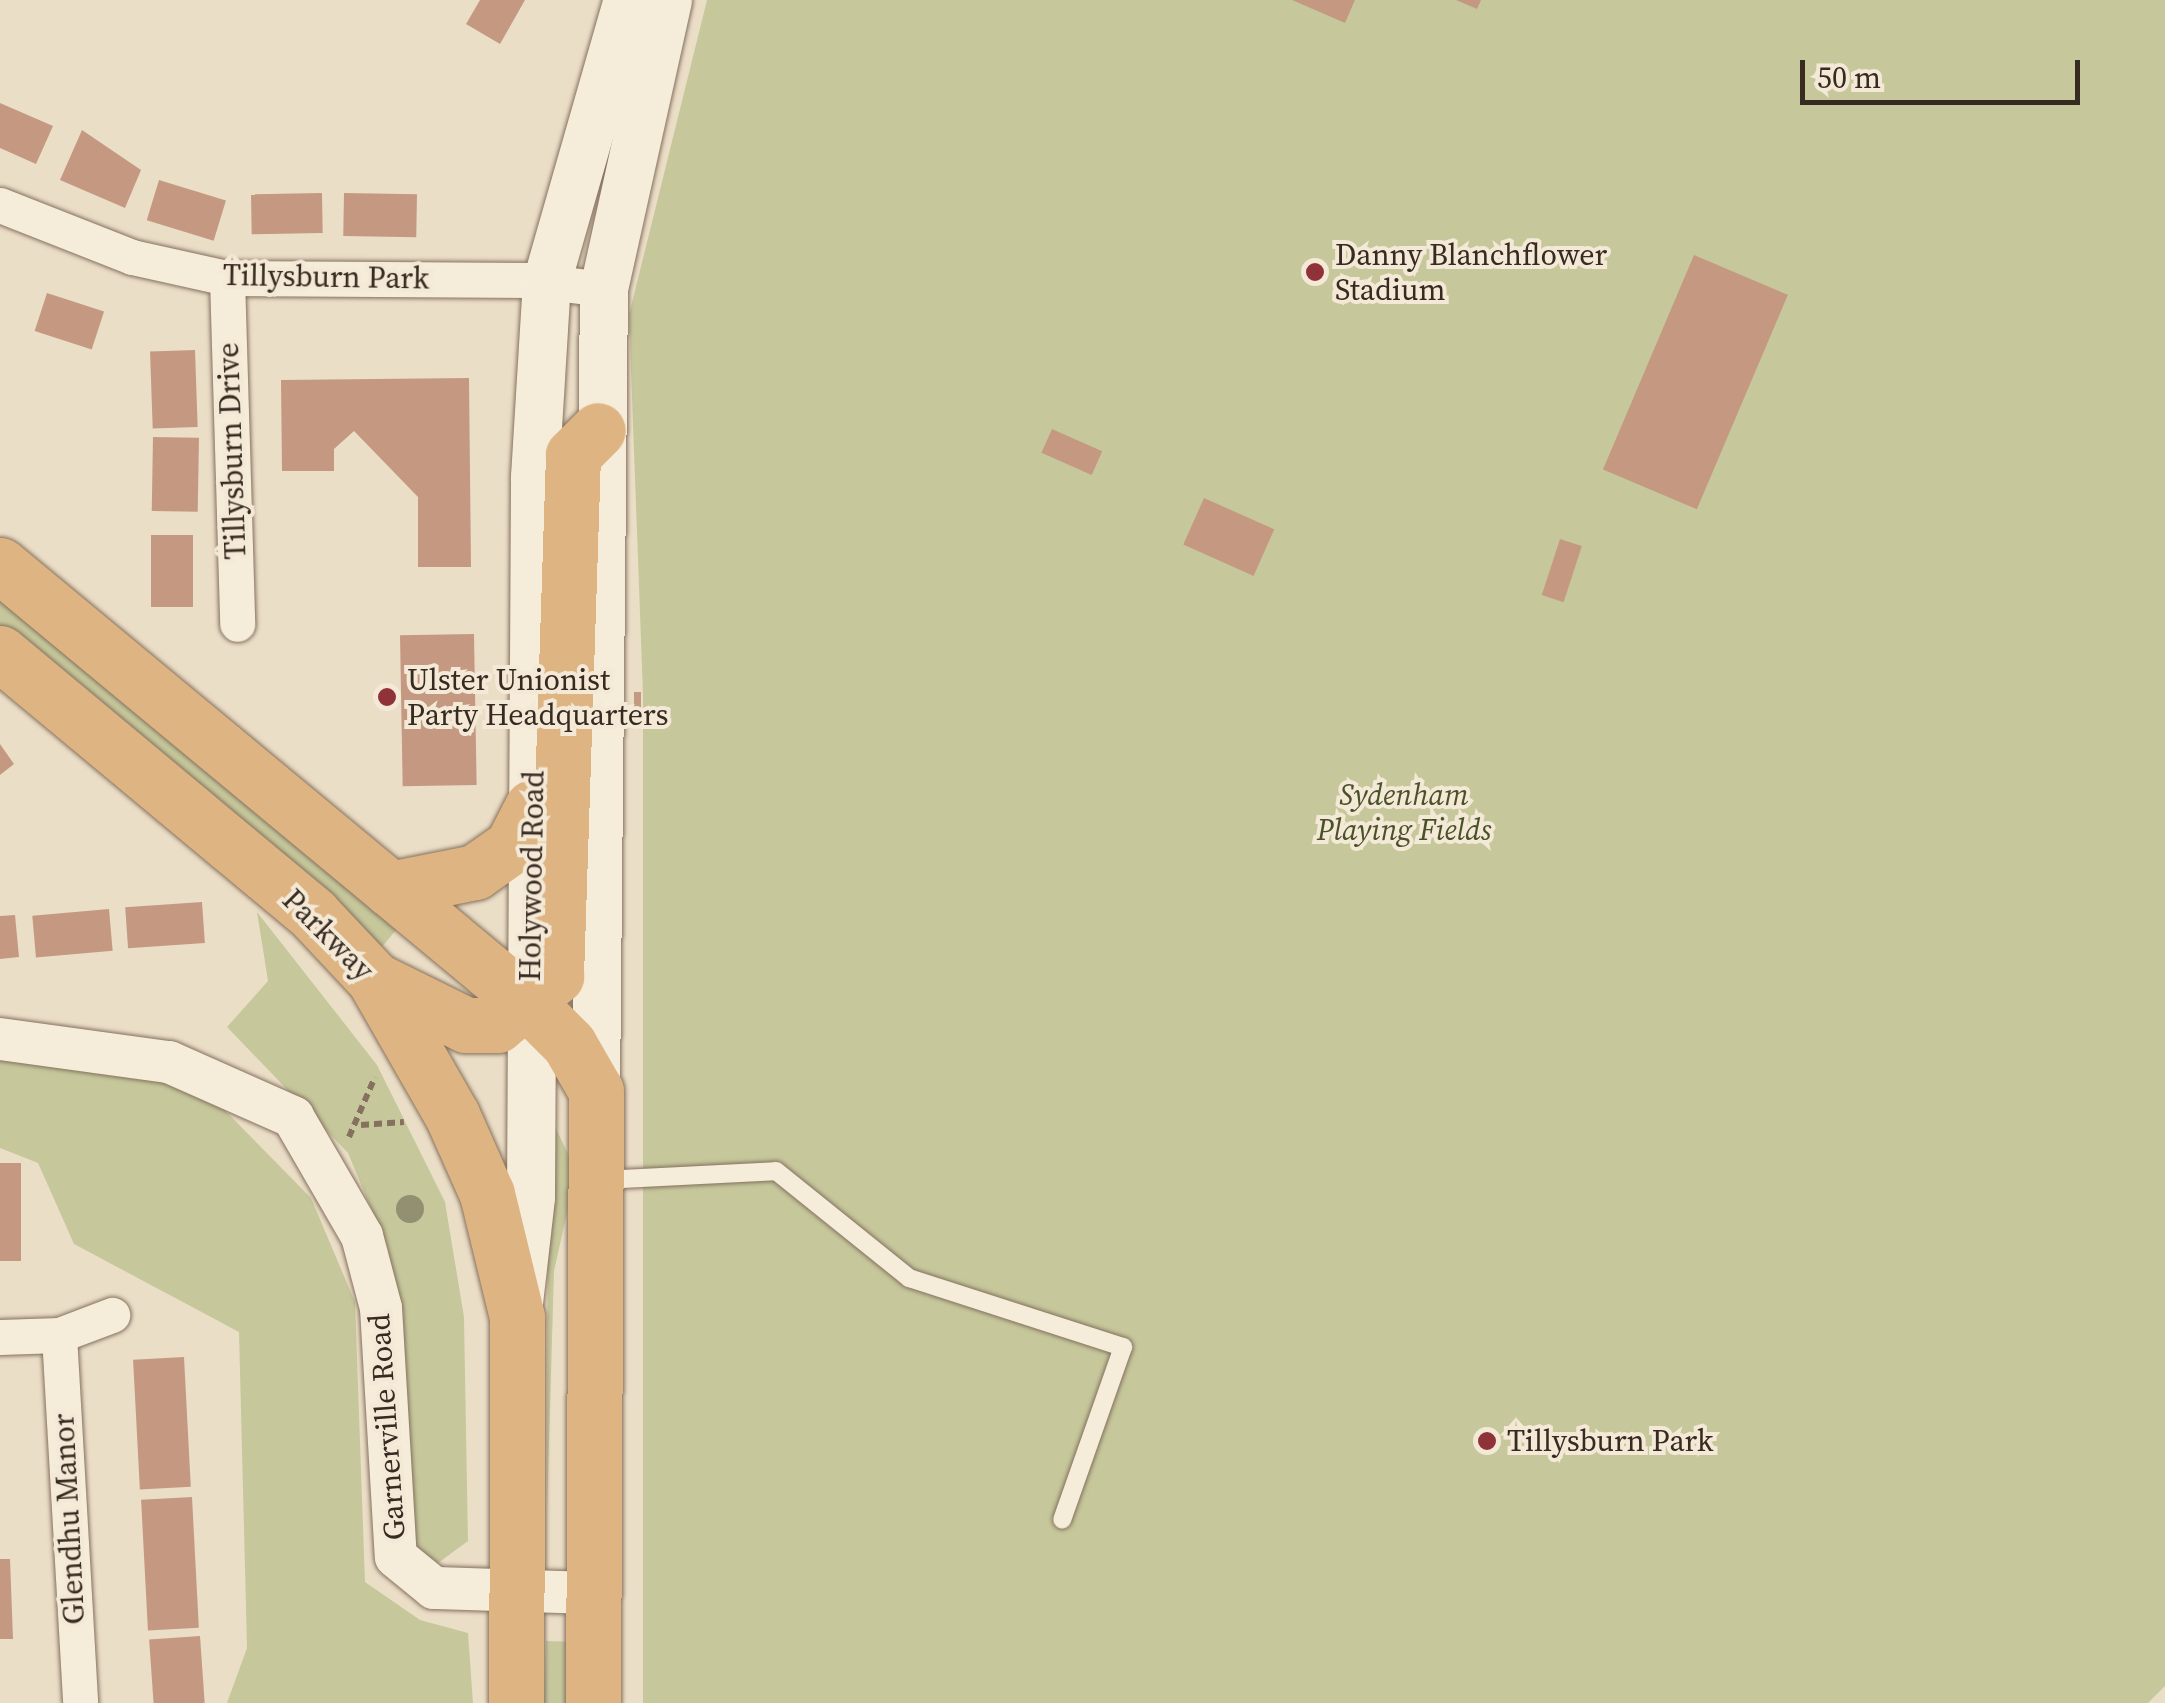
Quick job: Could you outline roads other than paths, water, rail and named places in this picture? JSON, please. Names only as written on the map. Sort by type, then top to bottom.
[{"type":"highway","points":[[374,979],[466,1025],[497,1025],[530,1004],[556,976],[564,938],[573,455],[598,430]]},
{"type":"highway","points":[[0,564],[530,1004],[569,1044],[596,1091],[601,1180],[593,1703]]},
{"type":"highway","name":"Parkway","points":[[0,654],[313,914],[374,979],[487,1194],[517,1317]]},
{"type":"highway","points":[[390,889],[475,872],[512,846],[532,807]]},
{"type":"highway","name":"Holywood Road","points":[[516,1703],[517,1317]]},
{"type":"main road","name":"Holywood Road","points":[[517,1317],[531,1198],[532,807],[548,282],[628,0]]},
{"type":"main road","points":[[596,1091],[598,430],[604,289],[668,0]]},
{"type":"street","name":"Tillysburn Park","points":[[0,205],[132,257],[227,278],[548,282],[604,289]]},
{"type":"street","name":"Tillysburn Drive","points":[[227,278],[237,624]]},
{"type":"street","name":"Garnerville Road","points":[[0,1039],[169,1062],[234,1085],[293,1118],[324,1160],[362,1236],[380,1308],[396,1557],[434,1588],[593,1593]]},
{"type":"street","points":[[0,1338],[58,1335],[112,1315]]},
{"type":"street","name":"Glendhu Manor","points":[[58,1335],[80,1703]]},
{"type":"lane","points":[[601,1180],[776,1171],[908,1278],[1123,1346],[1062,1520]]},
{"type":"place","name":"Danny Blanchflower Stadium","points":[[1315,272]]},
{"type":"place","name":"Ulster Unionist Party Headquarters","points":[[387,697]]},
{"type":"place","name":"Tillysburn Park","points":[[1487,1441]]},
{"type":"park label","name":"Sydenham Playing Fields","points":[[1404,812]]}]
